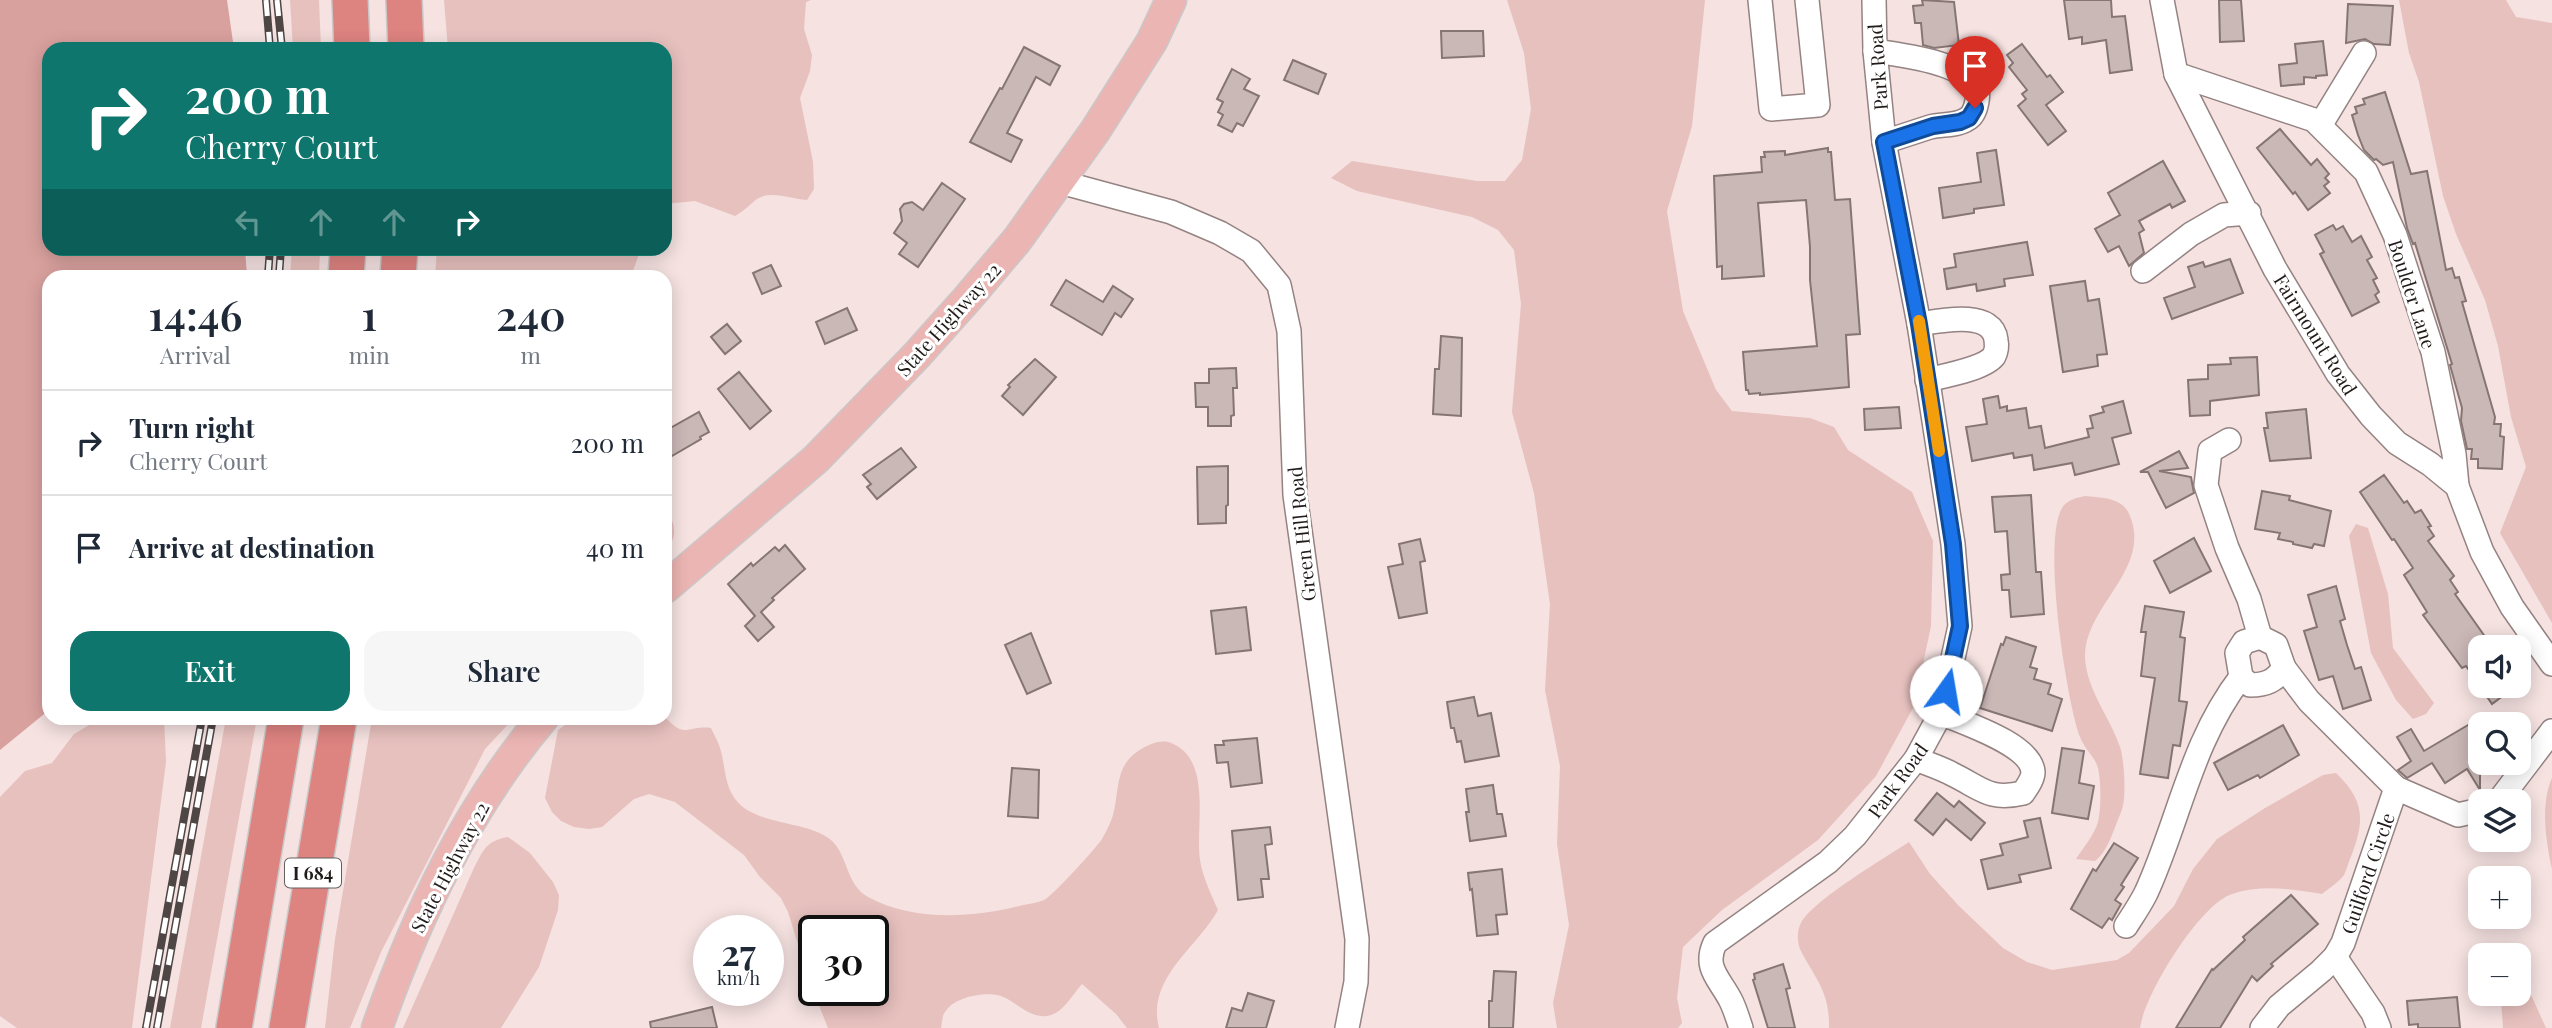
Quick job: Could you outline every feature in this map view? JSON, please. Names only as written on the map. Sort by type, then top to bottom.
[{"type":"highway","points":[[350,0],[352,42]]},
{"type":"highway","points":[[404,0],[406,42]]},
{"type":"highway","name":"I 684","points":[[234,1028],[285,725]]},
{"type":"highway","name":"I 684","points":[[287,1028],[338,725]]},
{"type":"main road","name":"State Highway 22","points":[[672,581],[816,459],[967,299],[1017,240],[1060,182],[1133,74],[1171,0]]},
{"type":"main road","name":"State Highway 22","points":[[377,1028],[414,931],[440,877],[498,777],[538,725]]},
{"type":"street","points":[[1760,0],[1771,109],[1818,105],[1807,0]]},
{"type":"street","name":"Park Road","points":[[1741,1028],[1731,1001],[1712,968],[1709,955],[1715,943],[1828,862],[1855,835],[1916,759],[1941,713],[1960,626],[1953,544],[1919,324],[1884,142],[1875,51],[1874,0]]},
{"type":"street","name":"Fairmount Road","points":[[2162,0],[2176,74],[2226,175],[2249,213],[2275,269],[2338,374],[2371,416],[2397,443],[2430,464],[2457,486]]},
{"type":"street","points":[[1875,51],[1933,61],[1960,72],[1979,93],[1969,118],[1884,142]]},
{"type":"street","points":[[2321,124],[2364,52]]},
{"type":"street","name":"Boulder Lane","points":[[2176,74],[2314,120],[2321,124],[2366,172],[2395,236],[2433,352],[2454,454],[2457,486]]},
{"type":"street","name":"Green Hill Road","points":[[1060,182],[1171,212],[1220,233],[1251,251],[1279,285],[1289,331],[1296,508],[1357,939],[1356,982],[1347,1028]]},
{"type":"street","points":[[2143,271],[2191,234],[2213,221],[2224,215],[2249,213]]},
{"type":"street","points":[[1919,324],[1955,319],[1976,321],[1992,330],[1996,337],[1992,358],[1964,370],[1927,380]]},
{"type":"street","points":[[2230,440],[2210,451],[2206,485],[2227,548],[2249,599],[2260,637]]},
{"type":"street","points":[[2457,486],[2482,552],[2512,607],[2552,664]]},
{"type":"street","points":[[2284,668],[2276,679],[2261,685],[2250,685],[2241,677],[2237,653],[2244,642],[2260,637],[2276,645],[2284,668],[2309,701],[2396,788],[2458,815],[2468,813]]},
{"type":"street","points":[[2126,926],[2145,894],[2186,782],[2222,702],[2241,677]]},
{"type":"street","points":[[1916,759],[1954,774],[1983,792],[2005,797],[2023,793],[2029,784],[2033,772],[2027,758],[2016,747],[1941,713]]},
{"type":"street","points":[[2508,789],[2552,731]]},
{"type":"street","name":"Guilford Circle","points":[[2335,957],[2343,943],[2396,788]]},
{"type":"street","points":[[2262,1028],[2278,1006],[2335,957],[2373,1013],[2379,1028]]},
{"type":"shaded area","points":[[0,0],[227,0],[233,42],[42,42],[42,256],[246,256],[247,270],[42,270],[42,716],[0,750]]},
{"type":"shaded area","points":[[290,0],[319,0],[321,42],[293,42]]},
{"type":"shaded area","points":[[444,0],[811,0],[806,2],[804,29],[812,55],[810,71],[800,98],[813,162],[814,189],[807,200],[763,196],[735,216],[695,201],[672,203],[672,42],[447,42]]},
{"type":"shaded area","points":[[1507,0],[1705,0],[1692,126],[1667,211],[1683,311],[1716,390],[1732,411],[1810,418],[1834,427],[1848,450],[1912,492],[1933,541],[1931,626],[1914,706],[1876,776],[1818,840],[1722,910],[1683,947],[1677,998],[1682,1023],[1678,1028],[1557,1028],[1553,1003],[1569,925],[1557,844],[1560,766],[1545,690],[1550,604],[1534,493],[1512,412],[1521,304],[1514,250],[1498,230],[1472,217],[1357,191],[1331,178],[1352,161],[1477,181],[1505,181],[1522,160],[1531,109],[1524,53]]},
{"type":"shaded area","points":[[2399,0],[2506,0],[2516,17],[2552,23],[2552,623],[2500,533],[2526,467],[2511,417],[2498,346],[2485,300],[2456,234],[2443,196]]},
{"type":"shaded area","points":[[291,256],[320,256],[319,270],[290,270]]},
{"type":"shaded area","points":[[436,256],[638,256],[633,270],[435,270]]},
{"type":"shaded area","points":[[2085,496],[2105,498],[2122,505],[2130,516],[2134,536],[2132,554],[2125,571],[2094,622],[2087,639],[2085,658],[2090,682],[2120,747],[2124,776],[2122,810],[2108,844],[2095,861],[2076,859],[2098,822],[2100,780],[2096,763],[2080,737],[2068,690],[2058,621],[2054,553],[2056,526],[2062,508],[2069,501]]},
{"type":"shaded area","points":[[2356,524],[2368,528],[2388,594],[2393,648],[2434,703],[2426,714],[2413,719],[2396,700],[2371,653],[2349,536]]},
{"type":"shaded area","points":[[672,724],[682,730],[711,728],[720,748],[729,789],[740,805],[764,818],[820,833],[831,840],[837,846],[855,885],[868,897],[905,911],[965,915],[1039,902],[1049,897],[1102,839],[1113,815],[1119,782],[1126,763],[1146,746],[1165,742],[1184,751],[1193,763],[1199,795],[1200,860],[1218,910],[1166,979],[1157,1010],[1159,1028],[1127,1028],[1116,1014],[1082,984],[1064,1006],[1051,1015],[1030,1013],[1001,996],[987,994],[970,996],[955,1002],[943,1015],[941,1028],[828,1028],[819,1006],[889,1006],[889,915],[798,915],[798,944],[781,898],[760,877],[744,855],[675,802],[649,794],[634,799],[602,827],[589,829],[574,827],[561,821],[552,812],[545,798],[558,730],[565,725]]},
{"type":"shaded area","points":[[89,725],[164,725],[166,762],[132,1028],[17,1028],[0,1016],[0,797],[25,771],[52,763],[74,734]]},
{"type":"shaded area","points":[[225,725],[256,725],[201,1028],[170,1028]]},
{"type":"shaded area","points":[[371,725],[507,725],[485,749],[381,952],[350,1028],[325,1028],[335,939]]},
{"type":"shaded area","points":[[2336,773],[2357,801],[2360,820],[2356,842],[2344,875],[2322,894],[2266,888],[2232,894],[2219,902],[2204,915],[2176,952],[2152,994],[2140,1028],[1829,1028],[1827,1004],[1821,986],[1799,946],[1800,926],[1819,903],[1909,842],[1930,874],[1959,906],[2003,948],[2027,962],[2052,970],[2117,960],[2129,953],[2174,906],[2193,869],[2217,839],[2323,775]]},
{"type":"shaded area","points":[[2552,778],[2552,869],[2545,811]]},
{"type":"shaded area","points":[[508,837],[530,853],[553,882],[559,895],[558,910],[539,967],[501,1028],[403,1028],[479,857],[489,844]]},
{"type":"shaded area","points":[[2531,995],[2546,1028],[2503,1028],[2501,1006],[2531,1006]]},
{"type":"building","points":[[1922,0],[1954,2],[1959,45],[1934,48],[1923,45],[1921,23],[1915,23],[1913,6],[1923,5]]},
{"type":"building","points":[[2064,0],[2111,0],[2112,17],[2125,16],[2132,70],[2110,73],[2106,40],[2082,44],[2082,37],[2069,39]]},
{"type":"building","points":[[2219,0],[2241,0],[2244,41],[2220,42]]},
{"type":"building","points":[[2348,4],[2393,6],[2390,45],[2374,44],[2365,39],[2346,43]]},
{"type":"building","points":[[1441,31],[1483,31],[1484,56],[1442,58]]},
{"type":"building","points":[[2323,41],[2327,75],[2304,77],[2304,84],[2281,86],[2279,65],[2297,63],[2295,44]]},
{"type":"building","points":[[2022,44],[2047,77],[2050,75],[2063,92],[2046,105],[2066,131],[2048,145],[2018,106],[2026,99],[2022,94],[2027,90],[2009,67],[2013,63],[2007,55]]},
{"type":"building","points":[[1024,47],[1060,66],[1050,85],[1036,77],[1007,133],[1022,140],[1011,162],[970,142]]},
{"type":"building","points":[[1293,60],[1326,74],[1318,94],[1284,80]]},
{"type":"building","points":[[1232,69],[1250,79],[1244,89],[1259,96],[1243,126],[1237,123],[1232,132],[1218,125],[1223,115],[1218,112],[1223,102],[1217,99]]},
{"type":"building","points":[[2385,92],[2411,174],[2427,171],[2446,270],[2452,268],[2455,278],[2459,277],[2466,301],[2462,302],[2495,417],[2494,424],[2501,424],[2500,436],[2504,437],[2502,469],[2478,468],[2478,459],[2471,459],[2472,449],[2467,449],[2461,421],[2462,408],[2450,365],[2452,364],[2415,243],[2413,244],[2407,228],[2393,162],[2383,165],[2374,160],[2364,150],[2358,135],[2352,115],[2357,113],[2355,107],[2365,104],[2363,99]]},
{"type":"building","points":[[2280,129],[2311,165],[2317,159],[2329,174],[2325,178],[2329,182],[2324,186],[2330,193],[2308,210],[2257,148]]},
{"type":"building","points":[[1828,148],[1828,152],[1831,152],[1835,200],[1850,199],[1860,334],[1846,335],[1849,387],[1749,394],[1746,390],[1743,352],[1817,346],[1806,200],[1758,203],[1764,276],[1722,279],[1722,266],[1717,267],[1714,176],[1762,172],[1761,157],[1765,157],[1764,152],[1785,151],[1785,155]]},
{"type":"building","points":[[1996,150],[2004,205],[1974,209],[1974,213],[1943,218],[1939,188],[1981,182],[1977,153]]},
{"type":"building","points":[[2163,161],[2185,201],[2172,208],[2170,204],[2139,221],[2144,230],[2139,233],[2144,253],[2129,266],[2119,246],[2108,252],[2095,229],[2120,215],[2108,193]]},
{"type":"building","points":[[942,183],[965,199],[918,267],[899,254],[907,243],[894,233],[902,221],[900,209],[904,204],[912,202],[923,210]]},
{"type":"building","points":[[2333,225],[2336,230],[2343,226],[2352,242],[2361,236],[2372,257],[2367,260],[2377,278],[2373,280],[2379,292],[2375,295],[2379,302],[2352,316],[2320,254],[2324,252],[2315,235]]},
{"type":"building","points":[[2027,242],[2033,275],[2004,279],[2005,286],[1977,291],[1976,284],[1947,289],[1944,269],[1956,267],[1954,254]]},
{"type":"building","points":[[2230,259],[2243,293],[2172,319],[2164,298],[2195,287],[2188,267],[2203,262],[2205,267]]},
{"type":"building","points":[[771,265],[781,286],[762,294],[753,273]]},
{"type":"building","points":[[1066,280],[1103,302],[1113,286],[1133,299],[1121,317],[1115,313],[1102,335],[1051,305]]},
{"type":"building","points":[[2085,281],[2088,301],[2099,299],[2107,354],[2097,355],[2098,366],[2063,372],[2050,286]]},
{"type":"building","points":[[847,308],[857,330],[825,344],[816,322]]},
{"type":"building","points":[[727,324],[741,341],[725,354],[711,337]]},
{"type":"building","points":[[1441,336],[1462,338],[1461,416],[1433,414],[1435,369],[1439,369]]},
{"type":"building","points":[[2257,357],[2259,395],[2210,401],[2210,415],[2190,416],[2188,380],[2208,379],[2208,365],[2231,364],[2230,358]]},
{"type":"building","points":[[1035,359],[1056,377],[1023,415],[1002,396],[1010,387],[1008,385]]},
{"type":"building","points":[[1236,368],[1237,388],[1233,388],[1234,415],[1231,416],[1231,426],[1208,426],[1208,407],[1196,407],[1195,383],[1209,383],[1209,369]]},
{"type":"building","points":[[739,372],[771,411],[750,429],[718,389]]},
{"type":"building","points":[[1998,396],[2000,408],[2007,406],[2007,411],[2026,408],[2029,428],[2041,426],[2045,448],[2089,437],[2087,429],[2093,428],[2090,416],[2104,412],[2102,407],[2123,401],[2131,433],[2112,438],[2119,464],[2075,475],[2072,463],[2034,470],[2032,455],[2014,458],[2013,453],[1972,461],[1966,427],[1987,424],[1983,399]]},
{"type":"building","points":[[1899,407],[1901,428],[1865,430],[1864,409]]},
{"type":"building","points":[[2306,409],[2311,458],[2270,461],[2264,428],[2268,428],[2266,413]]},
{"type":"building","points":[[699,412],[709,432],[672,456],[672,427]]},
{"type":"building","points":[[901,448],[916,467],[877,499],[867,487],[871,484],[863,475]]},
{"type":"building","points":[[2179,451],[2188,468],[2159,471],[2191,477],[2194,493],[2166,508],[2148,472],[2140,472]]},
{"type":"building","points":[[1228,466],[1226,523],[1198,524],[1197,467]]},
{"type":"building","points":[[2384,475],[2404,503],[2407,501],[2415,513],[2421,510],[2431,526],[2428,527],[2434,536],[2428,541],[2454,576],[2450,580],[2458,592],[2455,594],[2484,635],[2468,635],[2468,669],[2466,666],[2462,668],[2423,615],[2427,612],[2404,575],[2413,568],[2360,492]]},
{"type":"building","points":[[2262,491],[2290,496],[2289,500],[2331,511],[2324,546],[2314,544],[2312,548],[2293,544],[2278,539],[2280,533],[2255,529]]},
{"type":"building","points":[[2031,495],[2036,572],[2041,572],[2044,614],[2011,617],[2009,590],[2002,590],[2001,575],[2010,574],[2007,531],[1995,532],[1992,497]]},
{"type":"building","points":[[2194,538],[2211,571],[2170,593],[2154,561]]},
{"type":"building","points":[[1420,539],[1425,561],[1420,562],[1427,613],[1399,618],[1388,567],[1403,564],[1399,544]]},
{"type":"building","points":[[785,545],[805,569],[772,598],[774,600],[761,612],[774,627],[758,641],[745,626],[755,616],[728,584],[751,563],[753,566],[775,547],[779,551]]},
{"type":"building","points":[[2336,586],[2345,619],[2340,621],[2347,645],[2355,669],[2361,667],[2371,700],[2343,709],[2333,676],[2319,680],[2304,631],[2317,627],[2308,595]]},
{"type":"building","points":[[2145,606],[2184,612],[2180,637],[2185,638],[2179,701],[2187,702],[2180,746],[2173,745],[2168,778],[2140,774],[2155,678],[2141,676],[2146,632],[2141,632]]},
{"type":"building","points":[[1246,607],[1251,650],[1216,654],[1211,611]]},
{"type":"building","points":[[1031,633],[1051,683],[1027,694],[1005,645]]},
{"type":"building","points":[[2006,637],[2036,647],[2030,667],[2037,669],[2034,679],[2051,684],[2048,694],[2062,699],[2052,731],[1980,708],[2001,644],[2003,645]]},
{"type":"building","points":[[1474,697],[1478,716],[1491,713],[1499,756],[1465,762],[1461,741],[1457,742],[1454,728],[1451,728],[1447,702]]},
{"type":"building","points":[[2488,698],[2500,698],[2492,704]]},
{"type":"building","points":[[2283,725],[2299,755],[2260,778],[2258,775],[2228,790],[2214,763]]},
{"type":"building","points":[[2468,725],[2468,771],[2445,783],[2432,763],[2407,778],[2398,770],[2411,761],[2397,737],[2411,729],[2424,751]]},
{"type":"building","points":[[1257,738],[1262,783],[1231,787],[1228,762],[1217,763],[1215,745],[1224,745],[1223,741]]},
{"type":"building","points":[[2062,748],[2084,751],[2079,783],[2094,786],[2088,819],[2052,813]]},
{"type":"building","points":[[1012,768],[1039,770],[1038,818],[1008,816]]},
{"type":"building","points":[[2471,775],[2480,775],[2479,789]]},
{"type":"building","points":[[1493,785],[1497,814],[1502,814],[1506,836],[1470,841],[1466,789]]},
{"type":"building","points":[[1937,793],[1954,807],[1959,801],[1985,823],[1971,840],[1946,819],[1933,835],[1915,820]]},
{"type":"building","points":[[2040,818],[2051,868],[2019,875],[2021,882],[1988,889],[1981,860],[2003,855],[2000,844],[2028,837],[2024,821]]},
{"type":"building","points":[[1270,827],[1272,844],[1265,845],[1269,879],[1261,879],[1263,897],[1238,900],[1232,831]]},
{"type":"building","points":[[2114,843],[2138,858],[2115,900],[2121,904],[2112,920],[2109,918],[2102,928],[2071,909],[2093,869],[2096,871]]},
{"type":"building","points":[[1502,869],[1507,914],[1496,915],[1498,934],[1477,936],[1468,873]]},
{"type":"building","points":[[2291,895],[2318,924],[2271,964],[2273,966],[2257,981],[2252,976],[2220,1028],[2176,1028],[2212,969],[2245,940],[2243,937]]},
{"type":"building","points":[[1783,964],[1790,988],[1786,989],[1795,1028],[1768,1028],[1753,980],[1754,974]]},
{"type":"building","points":[[1494,971],[1516,972],[1513,1028],[1489,1028],[1489,1001],[1492,1001]]},
{"type":"building","points":[[1248,993],[1274,1001],[1266,1028],[1226,1028],[1232,1008],[1242,1011]]},
{"type":"building","points":[[2457,997],[2460,1028],[2418,1028],[2418,1024],[2409,1025],[2407,1001]]},
{"type":"building","points":[[712,1007],[717,1028],[651,1028],[650,1022]]},
{"type":"railway","points":[[266,0],[269,42]]},
{"type":"railway","points":[[277,0],[281,42]]},
{"type":"railway","points":[[268,270],[269,256]]},
{"type":"railway","points":[[279,270],[280,256]]},
{"type":"railway","points":[[146,1028],[201,725]]},
{"type":"railway","points":[[157,1028],[212,725]]},
{"type":"slow traffic","points":[[1919,321],[1939,451]]},
{"type":"route","points":[[1946,691],[1960,626],[1953,544],[1919,324],[1884,142],[1933,126],[1960,122],[1969,118],[1975,108]]}]
